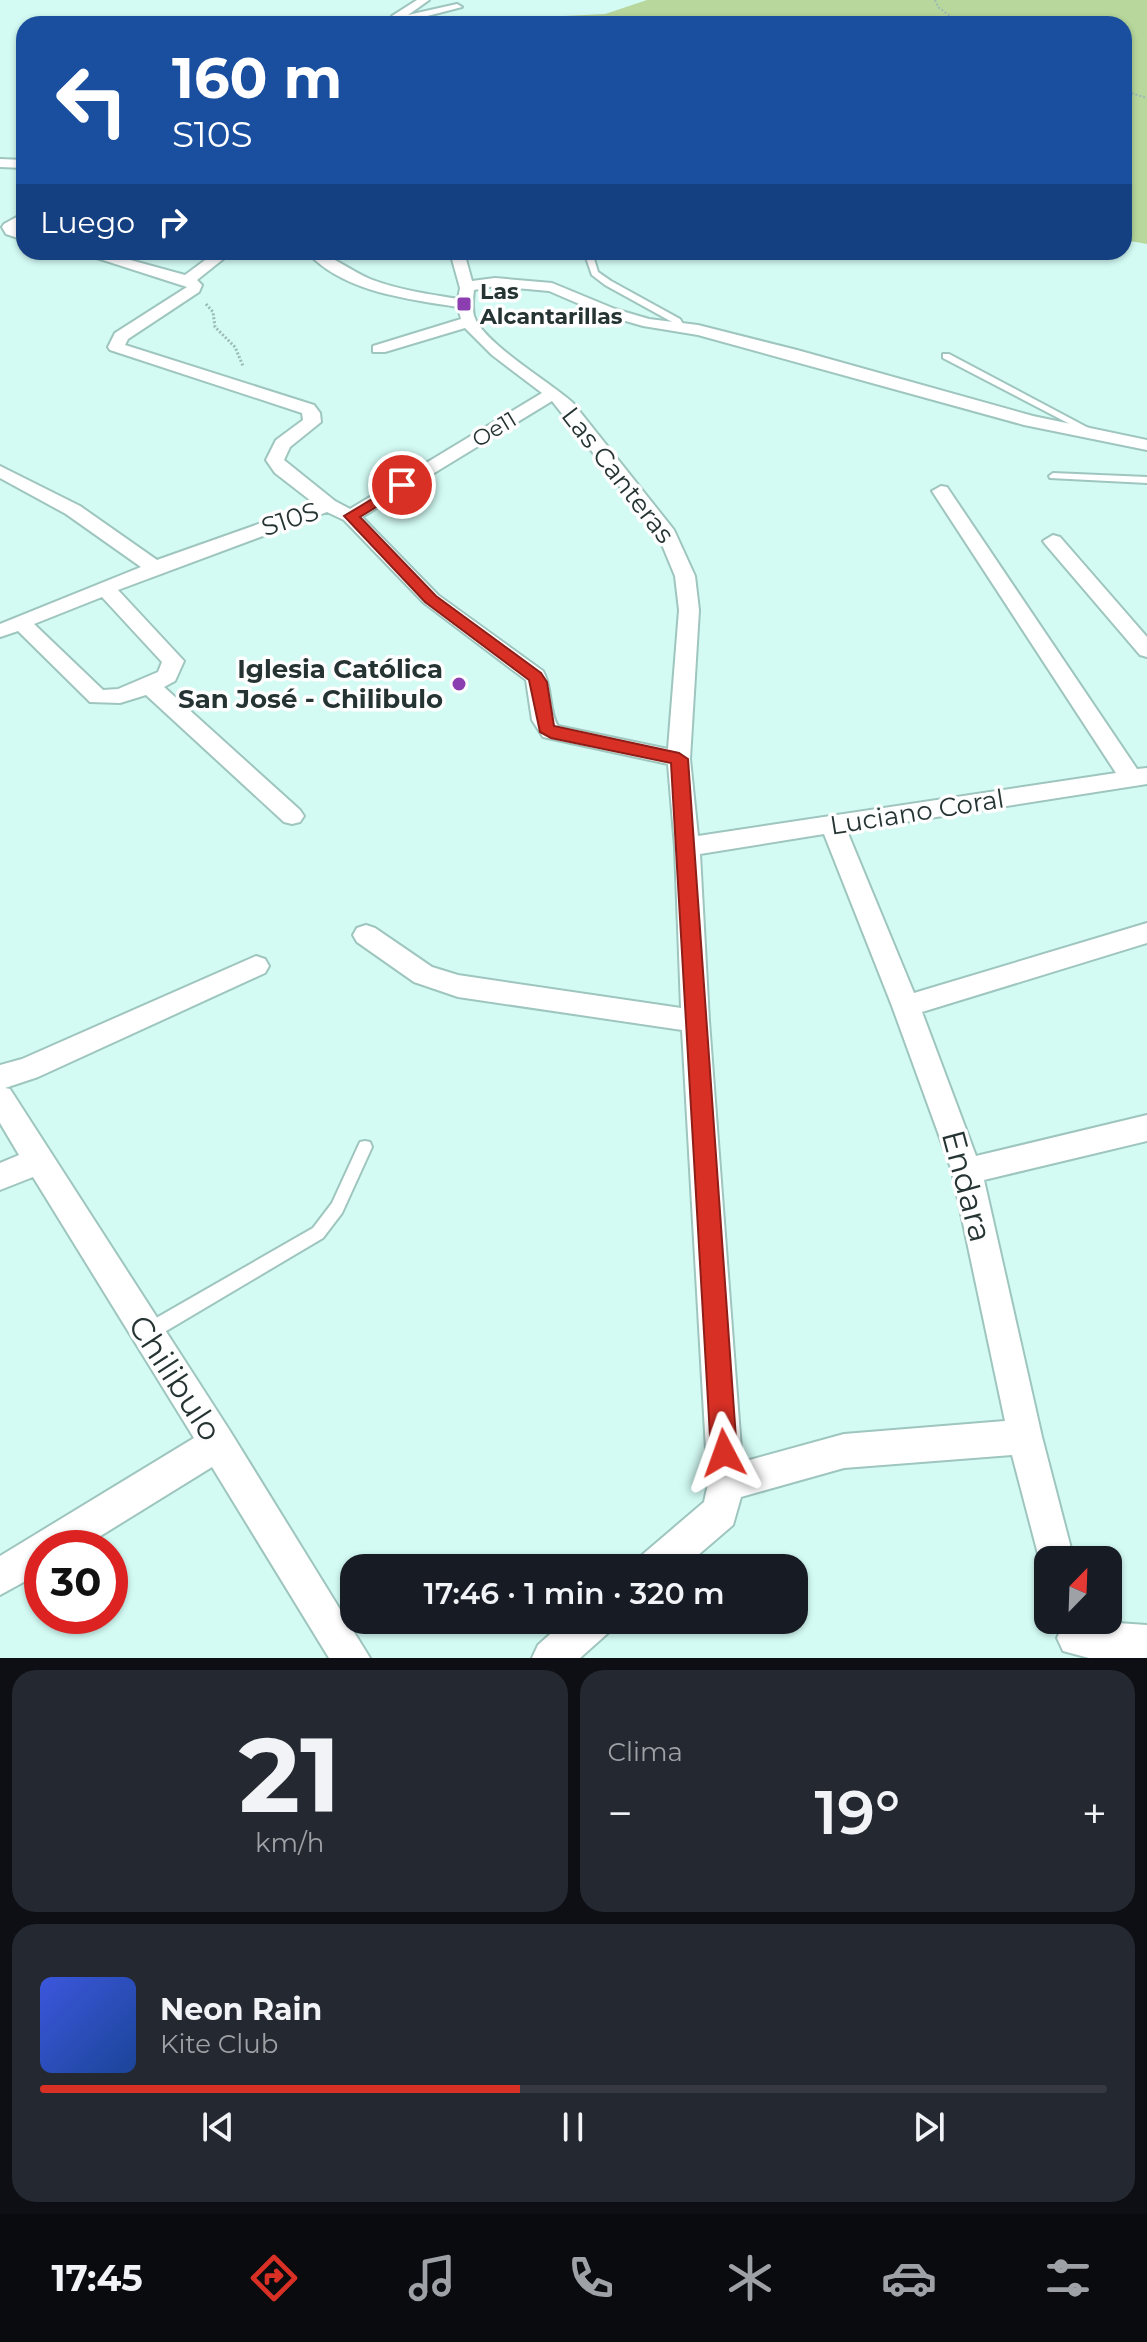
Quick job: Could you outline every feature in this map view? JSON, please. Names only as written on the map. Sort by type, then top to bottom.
[{"type":"street","points":[[399,16],[424,0]]},
{"type":"street","points":[[437,16],[470,0]]},
{"type":"street","points":[[407,16],[457,7]]},
{"type":"street","points":[[111,260],[190,284]]},
{"type":"street","points":[[216,260],[121,336],[116,347],[308,409],[313,418],[308,427],[282,444],[275,460],[281,469],[328,505]]},
{"type":"street","points":[[325,260],[369,285],[466,305]]},
{"type":"street","points":[[458,260],[466,305]]},
{"type":"street","points":[[379,349],[466,305],[476,284],[495,282],[552,287],[610,312],[791,353],[1030,421],[1147,445]]},
{"type":"street","name":"Las Canteras","points":[[466,305],[479,335],[554,393],[667,534],[685,576],[689,610],[679,759],[726,1484],[720,1512],[671,1554]]},
{"type":"street","name":"Oe11","points":[[351,516],[554,393]]},
{"type":"street","points":[[0,471],[73,510],[155,568]]},
{"type":"street","points":[[941,491],[1139,777]]},
{"type":"street","name":"S10S","points":[[0,631],[155,568],[328,505],[351,516],[431,599],[535,676],[539,682],[543,724],[551,732],[679,759]]},
{"type":"street","points":[[1053,541],[1147,650]]},
{"type":"street","points":[[22,624],[94,695],[112,698],[150,686],[167,676],[173,661],[107,590]]},
{"type":"street","points":[[150,686],[292,816]]},
{"type":"street","name":"Luciano Coral","points":[[687,847],[1139,777]]},
{"type":"street","name":"Endara","points":[[833,826],[906,1006],[967,1171],[1025,1437],[1052,1546]]},
{"type":"street","points":[[906,1006],[1147,933]]},
{"type":"street","points":[[366,935],[423,975],[458,986],[695,1021]]},
{"type":"street","points":[[0,1077],[28,1069],[256,966]]},
{"type":"street","name":"Chilibulo","points":[[0,1098],[145,1334],[218,1443],[351,1658]]},
{"type":"street","points":[[967,1171],[1147,1128]]},
{"type":"street","points":[[0,1177],[39,1160]]},
{"type":"street","points":[[726,1484],[844,1451],[1025,1437]]},
{"type":"street","points":[[76,1530],[218,1443]]},
{"type":"street","points":[[0,1577],[24,1562]]},
{"type":"street","points":[[551,1658],[579,1634]]},
{"type":"street","points":[[1076,1639],[1147,1644]]},
{"type":"lane","points":[[591,260],[595,273],[608,283],[677,321],[681,327]]},
{"type":"lane","points":[[946,356],[1102,438]]},
{"type":"lane","points":[[1053,476],[1147,480]]},
{"type":"lane","points":[[145,1334],[318,1233],[337,1208],[365,1147]]},
{"type":"path","points":[[935,0],[938,7],[950,16]]},
{"type":"path","points":[[190,284],[213,312],[215,327],[235,347],[245,372],[282,400]]},
{"type":"green space","points":[[647,0],[1147,0],[1147,244],[1132,241],[1132,16],[563,16],[605,14]]},
{"type":"place","name":"Las Alcantarillas","points":[[464,304]]},
{"type":"place","name":"Iglesia Católica San José - Chilibulo","points":[[459,684]]},
{"type":"route","points":[[402,485],[351,516],[431,599],[471,632],[535,676],[539,682],[546,728],[551,732],[679,759],[724,1453]]}]
